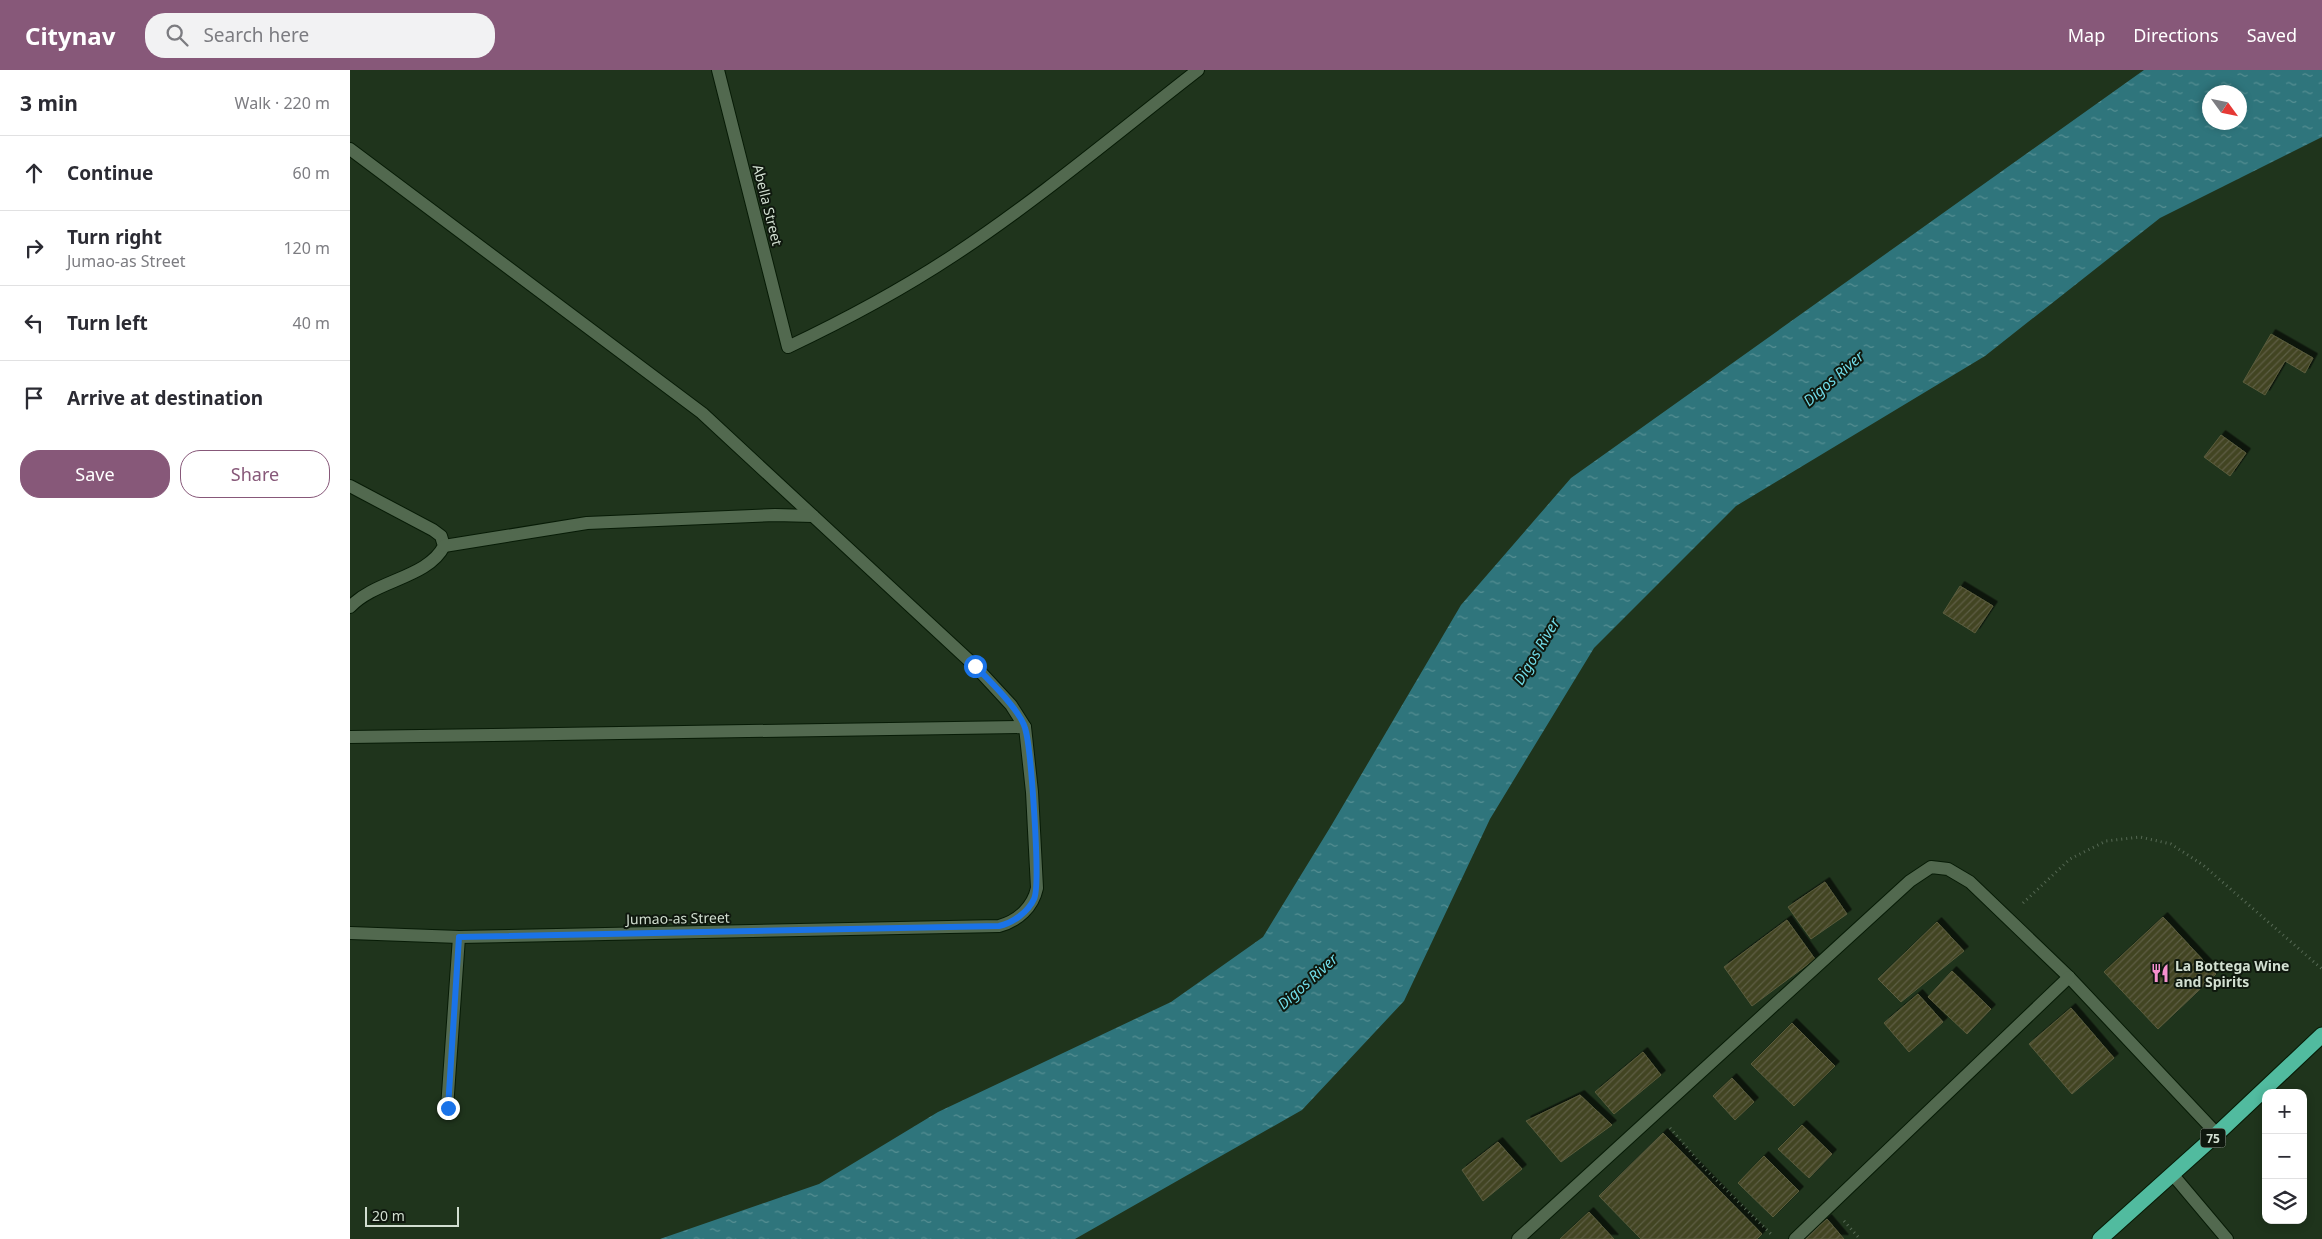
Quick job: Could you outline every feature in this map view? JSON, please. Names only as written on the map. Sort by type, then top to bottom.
[{"type":"highway","name":"75","points":[[2100,1239],[2217,1134],[2322,1035]]},
{"type":"street","name":"Abella Street","points":[[718,70],[788,347],[855,315],[954,255],[1046,188],[1198,70]]},
{"type":"street","points":[[350,149],[702,413],[975,666],[1011,705],[1025,727]]},
{"type":"street","points":[[350,486],[433,530],[441,536],[444,546]]},
{"type":"street","points":[[350,607],[370,592],[431,562],[444,546],[587,523],[775,515],[813,516]]},
{"type":"street","points":[[350,737],[1025,727]]},
{"type":"street","name":"Jumao-as Street","points":[[350,933],[459,937],[748,932],[1006,924],[1019,917],[1031,904],[1037,888],[1032,792],[1025,727]]},
{"type":"street","points":[[1518,1239],[1924,870],[1939,866],[1954,872],[1970,882],[2008,917],[2069,977],[2217,1134]]},
{"type":"street","points":[[448,1108],[459,937]]},
{"type":"street","points":[[1795,1239],[2069,977]]},
{"type":"street","points":[[2172,1174],[2226,1239]]},
{"type":"path","points":[[2008,917],[2070,859],[2106,841],[2140,837],[2171,844],[2203,865],[2322,969]]},
{"type":"path","points":[[1657,1112],[1706,1170],[1776,1239]]},
{"type":"water","name":"Digos River","points":[[2144,70],[2322,70],[2322,137],[2160,218],[1985,356],[1736,506],[1594,648],[1490,819],[1404,1001],[1302,1110],[1075,1239],[660,1239],[819,1184],[938,1112],[1171,1002],[1263,937],[1331,826],[1461,605],[1571,478]]},
{"type":"building","points":[[2271,334],[2313,358],[2305,373],[2285,361],[2265,395],[2243,382]]},
{"type":"building","points":[[2221,435],[2246,453],[2230,476],[2204,457]]},
{"type":"building","points":[[1960,586],[1993,606],[1975,633],[1943,613]]},
{"type":"building","points":[[1825,882],[1847,914],[1811,939],[1788,907]]},
{"type":"building","name":"La Bottega Wine and Spirits","points":[[2163,917],[2216,974],[2158,1029],[2104,972]]},
{"type":"building","points":[[1787,920],[1815,959],[1752,1006],[1724,967]]},
{"type":"building","points":[[1937,922],[1964,951],[1901,1002],[1878,979]]},
{"type":"building","points":[[1952,971],[1991,1009],[1967,1034],[1928,997]]},
{"type":"building","points":[[1918,994],[1943,1022],[1909,1052],[1884,1023]]},
{"type":"building","points":[[2071,1008],[2114,1058],[2072,1094],[2029,1044]]},
{"type":"building","points":[[1792,1023],[1835,1066],[1794,1106],[1751,1064]]},
{"type":"building","points":[[1643,1052],[1661,1075],[1614,1114],[1595,1092]]},
{"type":"building","points":[[1732,1078],[1754,1102],[1735,1120],[1713,1096]]},
{"type":"building","points":[[1580,1095],[1612,1125],[1561,1162],[1526,1121]]},
{"type":"building","points":[[1802,1125],[1832,1154],[1809,1178],[1778,1149]]},
{"type":"building","points":[[1663,1133],[1762,1234],[1757,1239],[1641,1239],[1599,1196]]},
{"type":"building","points":[[1498,1142],[1522,1169],[1483,1201],[1462,1170]]},
{"type":"building","points":[[1764,1156],[1799,1191],[1773,1217],[1738,1183]]},
{"type":"building","points":[[1589,1212],[1614,1239],[1560,1239]]},
{"type":"building","points":[[1827,1219],[1844,1239],[1804,1239]]},
{"type":"place","name":"La Bottega Wine and Spirits","points":[[2160,973]]},
{"type":"route","points":[[448,1108],[459,937],[999,926],[1019,917],[1035,898],[1037,888],[1032,792],[1025,727],[1011,705],[975,666]]}]
